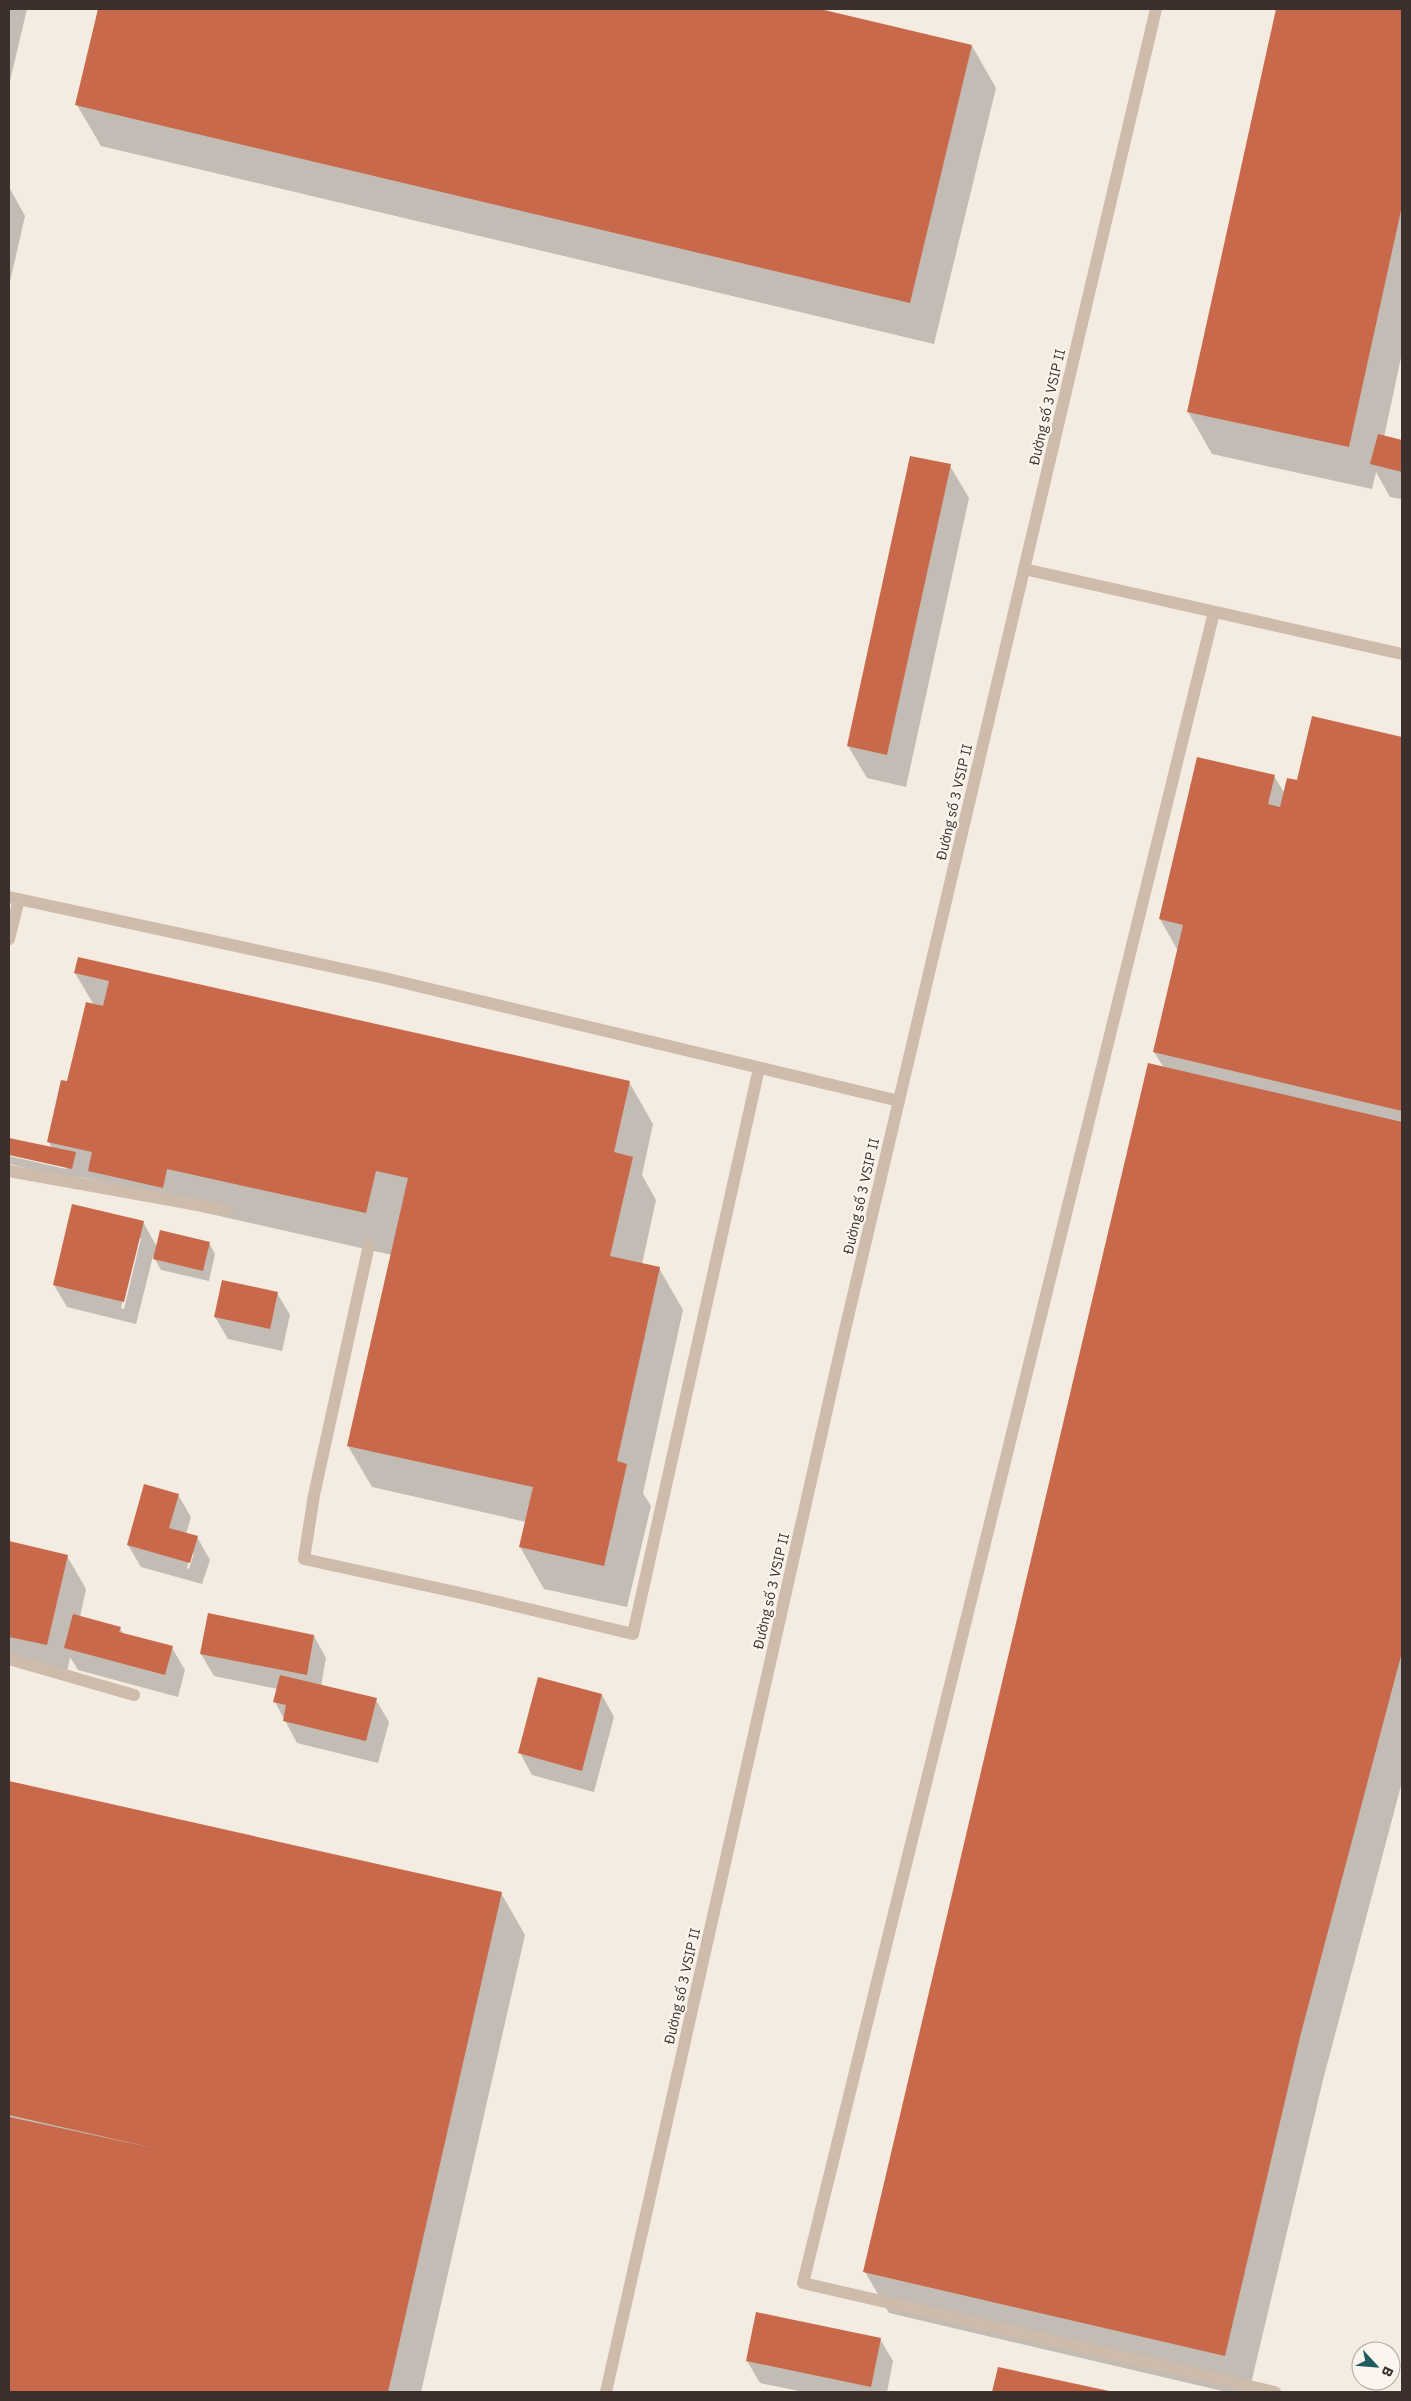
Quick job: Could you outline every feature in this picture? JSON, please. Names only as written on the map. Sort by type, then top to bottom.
[{"type":"street","name":"Đường số 3 VSIP II","points":[[606,2392],[844,1334],[1156,9]]},
{"type":"street","points":[[1024,569],[1402,654]]},
{"type":"street","points":[[1214,612],[803,2283],[1275,2392]]},
{"type":"street","points":[[9,939],[14,898],[380,977],[899,1101]]},
{"type":"street","points":[[369,1245],[314,1495],[304,1559],[474,1596],[633,1634],[759,1068]]},
{"type":"street","points":[[9,1171],[226,1210]]},
{"type":"street","points":[[9,1659],[134,1695]]},
{"type":"building","points":[[98,9],[820,9],[972,45],[910,303],[75,105]]},
{"type":"building","points":[[1276,9],[1402,9],[1402,206],[1349,447],[1187,412]]},
{"type":"building","points":[[1378,434],[1402,440],[1402,472],[1370,464]]},
{"type":"building","points":[[910,456],[951,464],[887,755],[847,746]]},
{"type":"building","points":[[1312,716],[1402,737],[1402,1111],[1153,1052],[1183,925],[1159,919],[1197,757],[1275,775],[1268,804],[1280,807],[1287,778],[1297,780]]},
{"type":"building","points":[[78,957],[630,1081],[614,1152],[633,1157],[610,1256],[660,1267],[617,1461],[627,1464],[604,1566],[519,1547],[533,1487],[347,1446],[408,1178],[376,1171],[366,1213],[167,1169],[163,1188],[88,1171],[92,1152],[47,1142],[61,1080],[67,1081],[86,1002],[103,1006],[109,981],[74,973]]},
{"type":"building","points":[[1148,1063],[1402,1122],[1402,1652],[1300,2037],[1225,2356],[863,2272]]},
{"type":"building","points":[[9,1138],[76,1152],[72,1169],[9,1155]]},
{"type":"building","points":[[72,1204],[144,1221],[124,1302],[53,1285]]},
{"type":"building","points":[[160,1230],[210,1242],[203,1271],[153,1259]]},
{"type":"building","points":[[222,1280],[278,1292],[270,1329],[214,1317]]},
{"type":"building","points":[[144,1484],[179,1494],[169,1528],[198,1536],[190,1563],[127,1545]]},
{"type":"building","points":[[9,1541],[68,1555],[47,1645],[9,1637]]},
{"type":"building","points":[[208,1613],[314,1635],[307,1675],[200,1654]]},
{"type":"building","points":[[73,1614],[121,1627],[119,1632],[173,1646],[165,1675],[64,1648]]},
{"type":"building","points":[[280,1675],[377,1698],[366,1741],[283,1721],[286,1705],[273,1702]]},
{"type":"building","points":[[538,1677],[602,1694],[582,1771],[518,1753]]},
{"type":"building","points":[[9,1781],[502,1892],[388,2392],[9,2392],[9,2117],[158,2149],[9,2115]]},
{"type":"building","points":[[756,2312],[881,2338],[871,2387],[746,2361]]},
{"type":"building","points":[[998,2367],[1109,2391],[1109,2392],[992,2392]]}]
